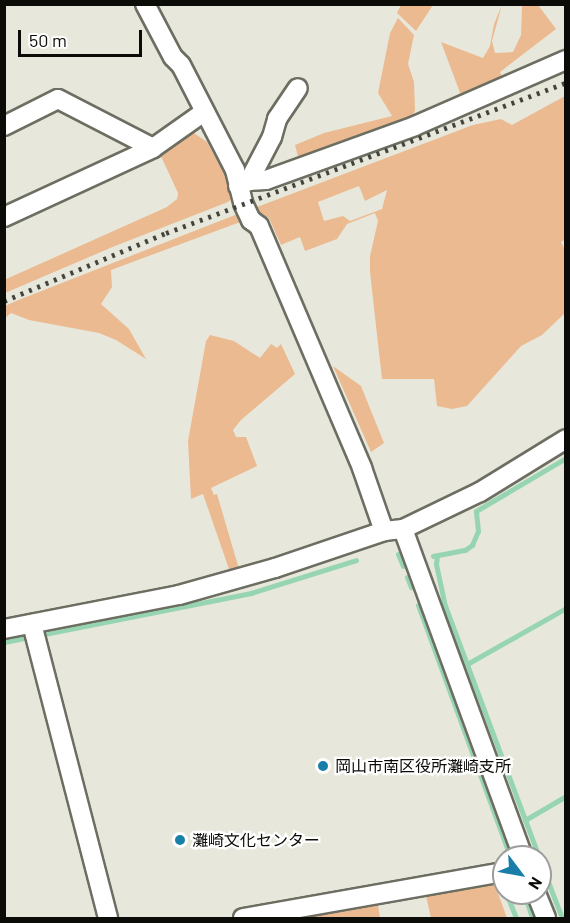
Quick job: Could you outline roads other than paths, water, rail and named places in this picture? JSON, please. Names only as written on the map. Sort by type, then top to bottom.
[{"type":"street","points":[[145,4],[173,57],[181,65],[244,184],[251,220],[260,226],[362,468],[384,531]]},
{"type":"street","points":[[244,184],[266,180],[405,130],[566,60]]},
{"type":"street","points":[[244,184],[272,137],[277,119],[298,88]]},
{"type":"street","points":[[4,126],[58,99],[153,148]]},
{"type":"street","points":[[4,217],[153,148],[204,112]]},
{"type":"street","points":[[4,629],[34,632],[276,568],[384,531],[403,529],[480,492],[566,439]]},
{"type":"street","points":[[403,529],[519,845]]},
{"type":"street","points":[[34,632],[108,918]]},
{"type":"street","points":[[243,918],[492,874]]},
{"type":"waterway","points":[[433,556],[465,550],[472,545],[478,531],[476,511],[566,458]]},
{"type":"waterway","points":[[398,554],[403,566]]},
{"type":"waterway","points":[[437,555],[436,564],[444,603],[535,845]]},
{"type":"waterway","points":[[4,642],[251,593],[356,560]]},
{"type":"waterway","points":[[407,577],[411,587]]},
{"type":"waterway","points":[[418,605],[506,845]]},
{"type":"waterway","points":[[467,664],[566,608]]},
{"type":"waterway","points":[[525,820],[566,796]]},
{"type":"waterway","points":[[552,892],[562,918]]},
{"type":"waterway","points":[[511,905],[516,918]]},
{"type":"waterway","points":[[528,905],[532,918]]},
{"type":"railway","points":[[4,301],[166,233],[566,83]]},
{"type":"place","name":"岡山市南区役所灘崎支所","points":[[323,766]]},
{"type":"place","name":"灘崎文化センター","points":[[180,840]]}]
